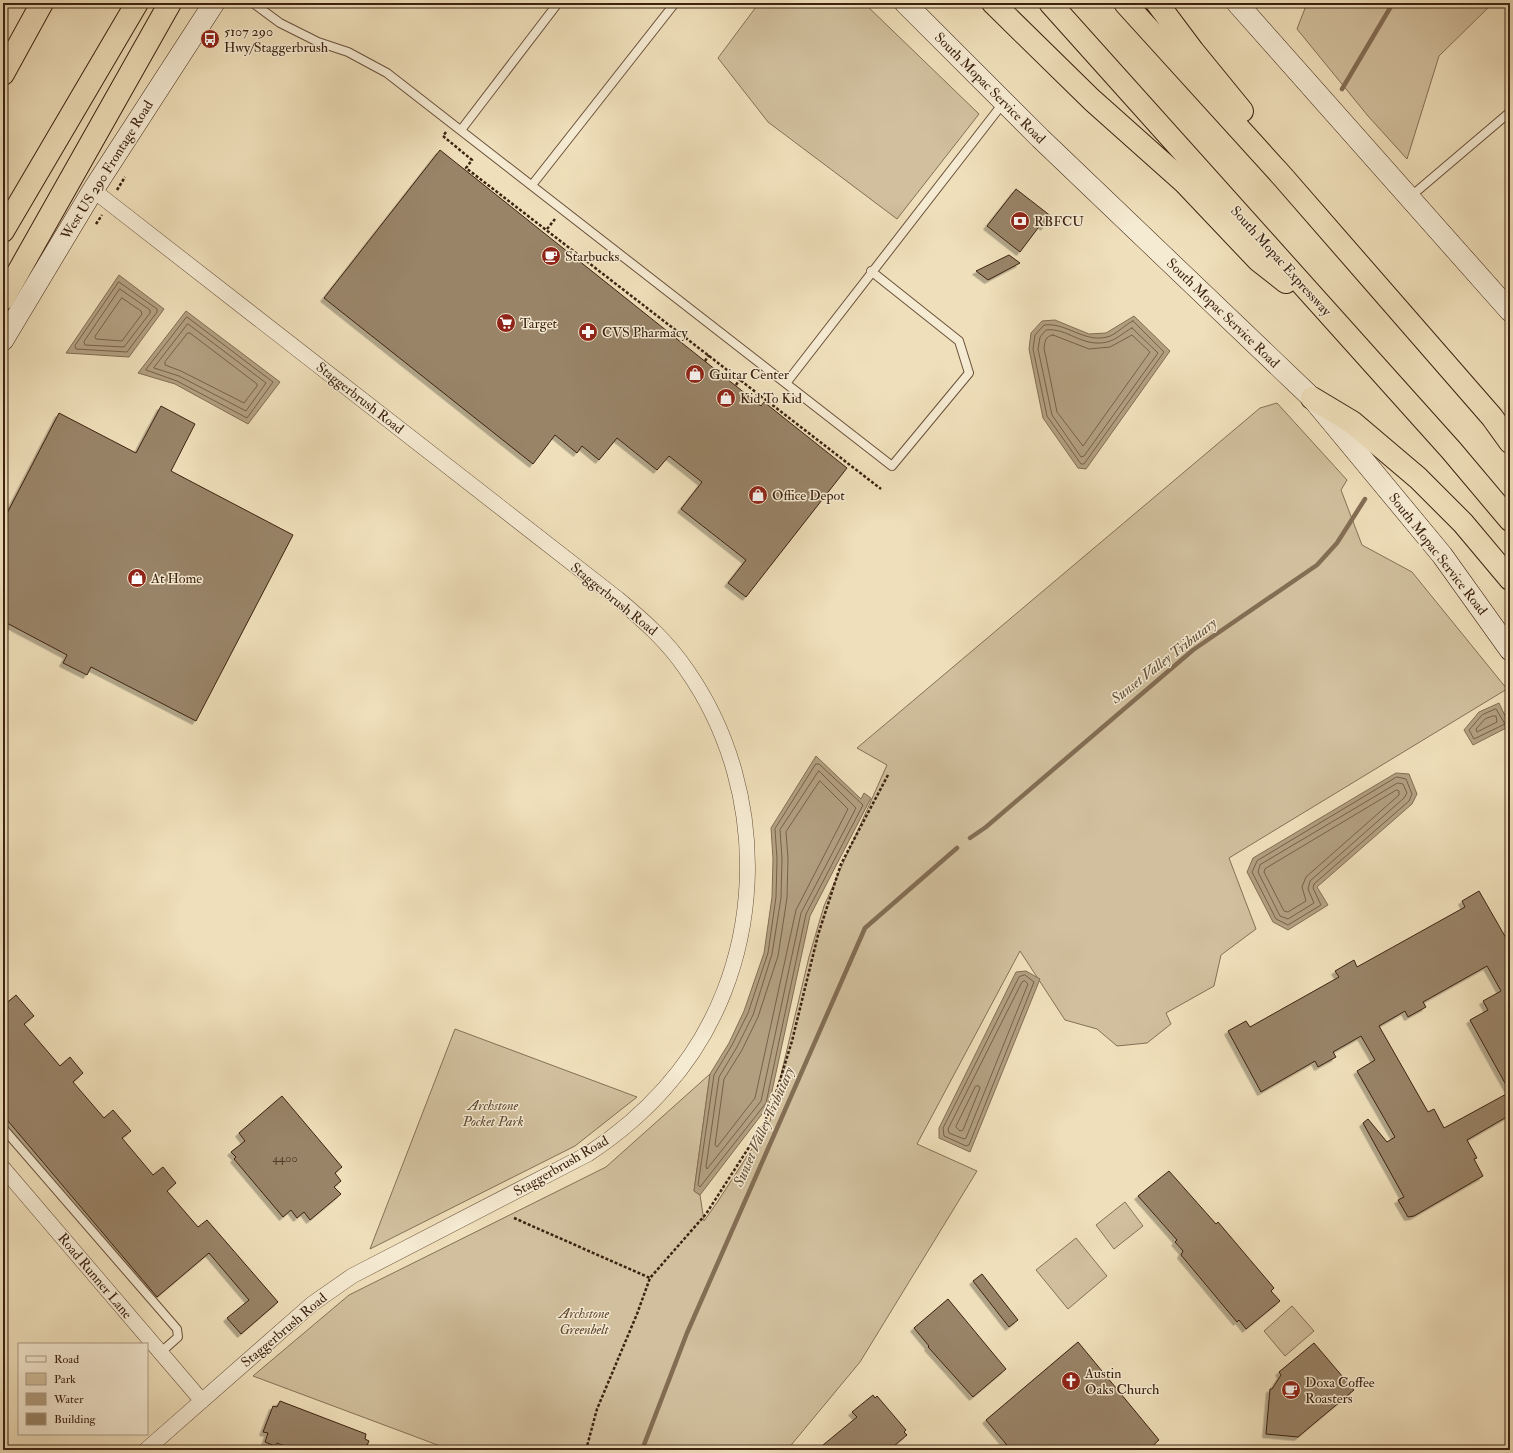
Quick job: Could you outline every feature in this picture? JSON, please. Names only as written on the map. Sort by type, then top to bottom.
[{"type":"highway","points":[[3,74],[42,3]]},
{"type":"highway","points":[[3,231],[137,3]]},
{"type":"highway","points":[[3,299],[170,3]]},
{"type":"highway","points":[[993,3],[1092,100],[1184,182],[1258,260],[1338,325]]},
{"type":"highway","name":"South Mopac Expressway","points":[[1050,3],[1451,450],[1510,520]]},
{"type":"highway","points":[[1125,3],[1282,176],[1492,417],[1510,442]]},
{"type":"highway","points":[[1157,3],[1192,51],[1255,128],[1282,176]]},
{"type":"highway","points":[[1312,398],[1352,422],[1418,478],[1463,523],[1510,579]]},
{"type":"main road","name":"West US 290 Frontage Road","points":[[3,340],[93,190],[214,3]]},
{"type":"main road","name":"South Mopac Service Road","points":[[905,3],[1004,102],[1312,398],[1442,555],[1510,650]]},
{"type":"main road","points":[[1237,3],[1510,311]]},
{"type":"street","name":"Staggerbrush Road","points":[[93,190],[618,598],[652,627],[686,668],[700,689],[718,724],[738,780],[747,833],[748,865],[745,908],[741,934],[728,981],[719,1002],[696,1046],[666,1087],[648,1107],[624,1128],[588,1154],[352,1276],[318,1300],[146,1450]]},
{"type":"street","name":"Road Runner Lane","points":[[3,1168],[202,1402]]},
{"type":"lane","points":[[252,3],[280,23],[318,42],[348,52],[387,73],[787,382],[892,466],[969,373],[959,341],[872,271]]},
{"type":"lane","points":[[461,130],[558,3]]},
{"type":"lane","points":[[532,185],[675,3]]},
{"type":"lane","points":[[787,382],[1004,102]]},
{"type":"lane","points":[[1410,198],[1510,112]]},
{"type":"lane","points":[[3,1128],[177,1329],[178,1337],[160,1353]]},
{"type":"path","points":[[452,123],[443,136],[472,160],[466,168],[504,199],[547,229],[881,489]]},
{"type":"path","points":[[547,229],[555,219]]},
{"type":"path","points":[[589,268],[592,264]]},
{"type":"path","points":[[705,361],[709,355]]},
{"type":"path","points":[[736,385],[740,379]]},
{"type":"path","points":[[754,400],[758,393]]},
{"type":"path","points":[[805,435],[808,431]]},
{"type":"path","points":[[586,1450],[597,1409],[650,1278],[706,1214],[762,1127],[772,1106],[792,1041],[818,934],[841,864],[888,775]]},
{"type":"path","points":[[514,1218],[650,1278]]},
{"type":"green space","points":[[759,3],[864,3],[979,114],[897,219],[768,122],[718,58]]},
{"type":"green space","points":[[1307,3],[1493,3],[1439,56],[1407,159],[1368,116],[1297,29]]},
{"type":"green space","name":"Archstone Greenbelt","points":[[1277,403],[1347,480],[1341,490],[1362,545],[1412,572],[1507,689],[1229,858],[1256,929],[1221,955],[1214,986],[1166,1013],[1171,1024],[1147,1043],[1117,1046],[1097,1029],[1065,1020],[1020,951],[917,1144],[977,1171],[860,1362],[787,1450],[732,1450],[727,1448],[726,1450],[451,1450],[253,1376],[349,1295],[606,1167],[710,1074],[694,1191],[700,1195],[704,1221],[770,1121],[809,957],[824,906],[887,765],[857,748],[1260,408]]},
{"type":"green space","name":"Archstone Pocket Park","points":[[455,1029],[637,1097],[575,1146],[370,1249]]},
{"type":"green space","points":[[1125,1202],[1143,1226],[1114,1249],[1096,1225]]},
{"type":"green space","points":[[1076,1238],[1107,1276],[1068,1309],[1036,1270]]},
{"type":"green space","points":[[1292,1306],[1314,1331],[1285,1356],[1264,1331]]},
{"type":"water","points":[[119,275],[164,309],[129,357],[66,353]]},
{"type":"water","points":[[186,311],[280,382],[248,424],[175,384],[138,373]]},
{"type":"water","points":[[1134,316],[1170,351],[1086,469],[1078,468],[1043,418],[1029,349],[1031,333],[1042,321],[1055,320],[1089,334],[1106,333]]},
{"type":"water","points":[[1499,703],[1510,726],[1473,745],[1464,730],[1479,712]]},
{"type":"water","points":[[816,756],[861,799],[864,793],[871,798],[810,916],[769,1105],[700,1195],[694,1191],[710,1074],[729,1043],[744,1011],[764,953],[772,897],[773,859],[771,828]]},
{"type":"water","points":[[1396,773],[1409,774],[1417,794],[1412,804],[1317,887],[1328,905],[1288,930],[1273,922],[1247,872],[1253,858]]},
{"type":"water","points":[[1026,971],[1040,979],[970,1152],[939,1138],[939,1128],[1016,972]]},
{"type":"building","name":"Target","points":[[440,150],[761,406],[764,402],[847,468],[746,597],[728,583],[746,560],[681,509],[702,482],[669,456],[657,470],[617,438],[599,460],[582,446],[577,453],[555,435],[533,464],[324,298]]},
{"type":"building","name":"RBFCU","points":[[1016,189],[1052,217],[1044,227],[1041,224],[1020,252],[987,226]]},
{"type":"building","points":[[1009,255],[1020,263],[988,280],[976,271]]},
{"type":"building","name":"At Home","points":[[161,406],[195,424],[171,471],[293,535],[196,721],[91,667],[87,675],[63,663],[67,655],[3,621],[3,521],[59,413],[136,453]]},
{"type":"building","points":[[1479,891],[1510,945],[1510,1092],[1510,1115],[1467,1140],[1477,1158],[1474,1159],[1483,1176],[1414,1216],[1408,1217],[1398,1200],[1404,1197],[1363,1123],[1368,1119],[1387,1142],[1395,1137],[1357,1071],[1375,1060],[1361,1036],[1333,1052],[1336,1057],[1318,1067],[1315,1061],[1261,1092],[1228,1031],[1246,1021],[1250,1027],[1339,977],[1335,971],[1354,960],[1357,967],[1465,907],[1462,901]],"holes":[[[1487,966],[1501,991],[1483,1001],[1488,1010],[1470,1020],[1510,1092],[1444,1128],[1434,1109],[1428,1112],[1379,1026],[1405,1011],[1408,1017],[1426,1007],[1423,1002]]]},
{"type":"building","points":[[16,995],[34,1016],[24,1024],[60,1066],[70,1057],[83,1073],[73,1082],[104,1118],[113,1110],[131,1131],[122,1138],[153,1175],[163,1167],[176,1183],[167,1191],[198,1227],[207,1220],[278,1302],[241,1334],[227,1318],[249,1300],[209,1253],[157,1297],[3,1115],[3,1006]]},
{"type":"building","points":[[282,1096],[342,1167],[335,1173],[341,1181],[334,1187],[341,1194],[310,1220],[304,1212],[297,1218],[291,1210],[283,1217],[234,1159],[236,1157],[231,1152],[245,1141],[239,1133]]},
{"type":"building","points":[[1169,1171],[1216,1224],[1218,1222],[1274,1288],[1271,1291],[1280,1301],[1246,1329],[1239,1320],[1237,1322],[1181,1255],[1183,1251],[1175,1242],[1177,1240],[1138,1196]]},
{"type":"building","points":[[982,1274],[1018,1320],[1009,1327],[973,1281]]},
{"type":"building","points":[[948,1299],[1006,1369],[973,1397],[928,1347],[929,1346],[914,1328]]},
{"type":"building","name":"Austin Oaks Church","points":[[1078,1342],[1159,1440],[1148,1450],[1011,1450],[986,1420]]},
{"type":"building","points":[[1314,1343],[1354,1390],[1298,1437],[1266,1434],[1270,1389],[1272,1389],[1281,1375],[1279,1372]]},
{"type":"building","points":[[873,1395],[875,1398],[877,1396],[906,1430],[904,1432],[907,1435],[889,1450],[817,1450],[857,1417],[852,1412]]},
{"type":"building","points":[[280,1401],[366,1434],[365,1439],[369,1441],[365,1450],[294,1450],[277,1443],[275,1446],[265,1442],[268,1433],[263,1432],[273,1406],[277,1407]]},
{"type":"waterway","name":"Sunset Valley Tributary","points":[[1342,89],[1393,3]]},
{"type":"waterway","name":"Sunset Valley Tributary","points":[[970,838],[986,827],[1193,650],[1317,565],[1337,543],[1365,499]]},
{"type":"waterway","name":"Sunset Valley Tributary","points":[[642,1450],[687,1333],[865,928],[957,848]]},
{"type":"place","name":"5107 290 Hwy/Staggerbrush","points":[[210,39]]},
{"type":"place","name":"RBFCU","points":[[1020,221]]},
{"type":"place","name":"Starbucks","points":[[551,256]]},
{"type":"place","name":"Target","points":[[506,323]]},
{"type":"place","name":"CVS Pharmacy","points":[[588,332]]},
{"type":"place","name":"Guitar Center","points":[[695,374]]},
{"type":"place","name":"Kid To Kid","points":[[726,398]]},
{"type":"place","name":"Office Depot","points":[[758,495]]},
{"type":"place","name":"At Home","points":[[137,578]]},
{"type":"place","name":"Austin Oaks Church","points":[[1071,1381]]},
{"type":"place","name":"Doxa Coffee Roasters","points":[[1291,1390]]}]
